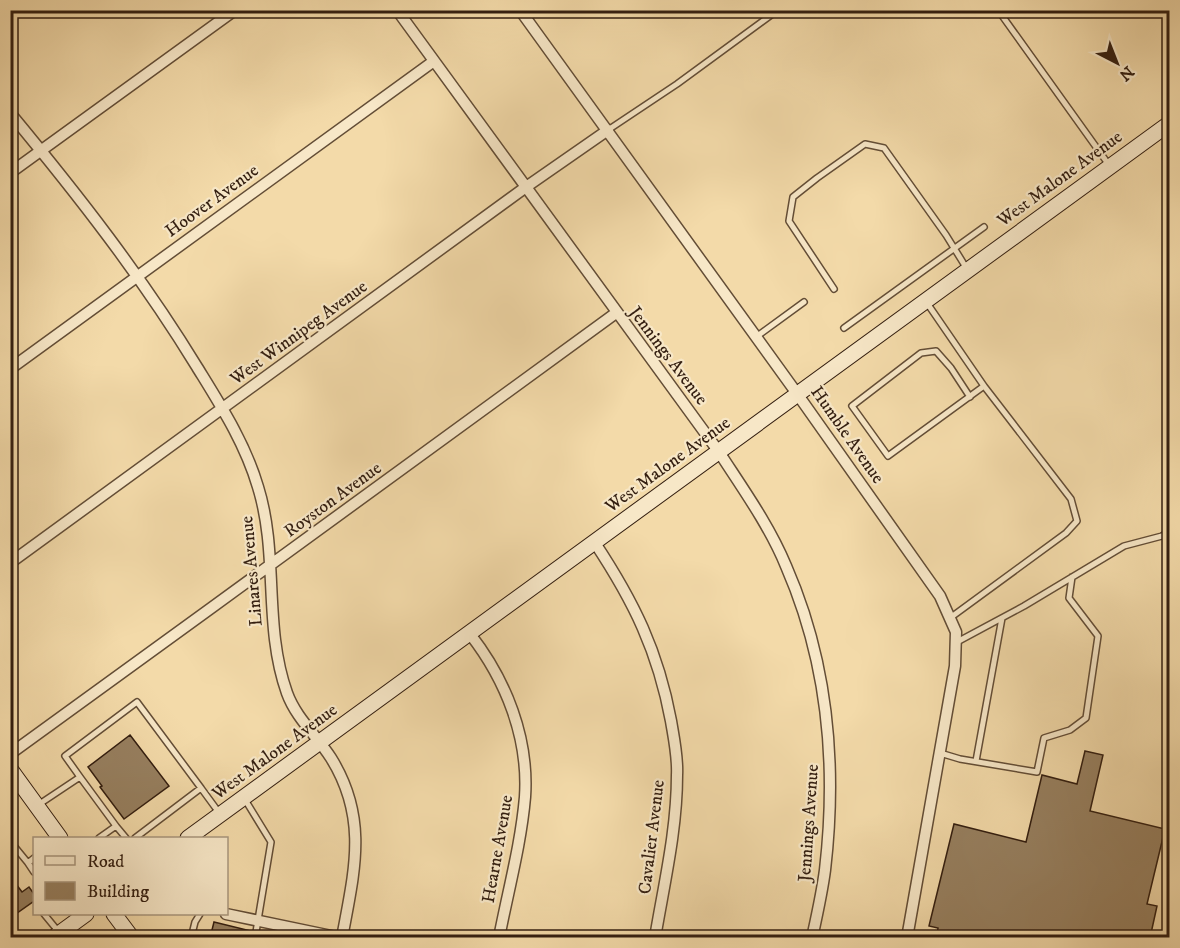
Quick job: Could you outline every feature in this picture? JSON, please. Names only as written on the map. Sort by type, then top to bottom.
[{"type":"street","points":[[10,173],[235,10]]},
{"type":"street","name":"Jennings Avenue","points":[[397,10],[719,452],[764,522],[786,565],[806,620],[820,677],[829,735],[831,793],[825,872],[812,938]]},
{"type":"street","name":"Humble Avenue","points":[[520,10],[940,596],[956,632],[955,666],[907,938]]},
{"type":"street","name":"Hoover Avenue","points":[[10,369],[434,61]]},
{"type":"street","name":"Linares Avenue","points":[[10,113],[42,151],[162,309],[224,408],[246,452],[267,524],[274,636],[287,693],[293,707],[321,743],[344,782],[350,797],[356,829],[356,861],[342,938]]},
{"type":"street","name":"West Malone Avenue","points":[[189,837],[1170,123]]},
{"type":"street","name":"West Winnipeg Avenue","points":[[10,563],[526,187],[608,130]]},
{"type":"street","name":"Royston Avenue","points":[[10,754],[616,313]]},
{"type":"street","name":"Cavalier Avenue","points":[[595,543],[623,586],[656,659],[667,698],[675,741],[678,774],[675,821],[655,938]]},
{"type":"street","name":"Hearne Avenue","points":[[470,634],[491,665],[508,697],[524,765],[523,813],[499,938]]},
{"type":"street","points":[[12,775],[59,837]]},
{"type":"street","points":[[228,914],[342,938]]},
{"type":"street","points":[[60,932],[85,915]]},
{"type":"street","points":[[115,915],[132,938]]},
{"type":"lane","points":[[608,130],[678,84],[778,10]]},
{"type":"lane","points":[[998,10],[1110,166]]},
{"type":"lane","points":[[834,289],[789,220],[793,197],[817,177],[865,144],[884,148],[968,270]]},
{"type":"lane","points":[[844,328],[984,227]]},
{"type":"lane","points":[[926,301],[984,387],[1071,499],[1077,521],[1066,533],[950,618]]},
{"type":"lane","points":[[756,337],[804,302]]},
{"type":"lane","points":[[970,397],[951,368],[936,351],[921,353],[852,406],[888,456],[984,387]]},
{"type":"lane","points":[[956,642],[1072,578],[1124,546],[1162,536],[1170,531]]},
{"type":"lane","points":[[1162,536],[1170,538]]},
{"type":"lane","points":[[938,753],[1037,772],[1044,738],[1070,730],[1086,718],[1098,636],[1069,598],[1072,578]]},
{"type":"lane","points":[[976,761],[1002,618]]},
{"type":"lane","points":[[125,837],[65,756],[137,702],[221,815]]},
{"type":"lane","points":[[37,806],[80,777]]},
{"type":"lane","points":[[136,837],[201,788]]},
{"type":"lane","points":[[244,798],[271,842],[255,938]]},
{"type":"lane","points":[[100,837],[116,826]]},
{"type":"lane","points":[[10,841],[33,870]]},
{"type":"lane","points":[[28,863],[33,859]]},
{"type":"lane","points":[[45,915],[60,932],[81,938]]},
{"type":"lane","points":[[191,938],[199,915]]},
{"type":"building","points":[[130,735],[169,786],[124,819],[88,767]]},
{"type":"building","points":[[1085,751],[1103,755],[1090,811],[1165,829],[1147,904],[1157,906],[1150,938],[986,938],[962,932],[961,938],[951,938],[937,934],[938,928],[929,926],[954,824],[1026,842],[1042,775],[1077,784]]},
{"type":"building","points":[[10,876],[22,892],[29,887],[33,893],[33,902],[10,918]]},
{"type":"building","points":[[214,922],[251,931],[250,938],[210,938]]}]
